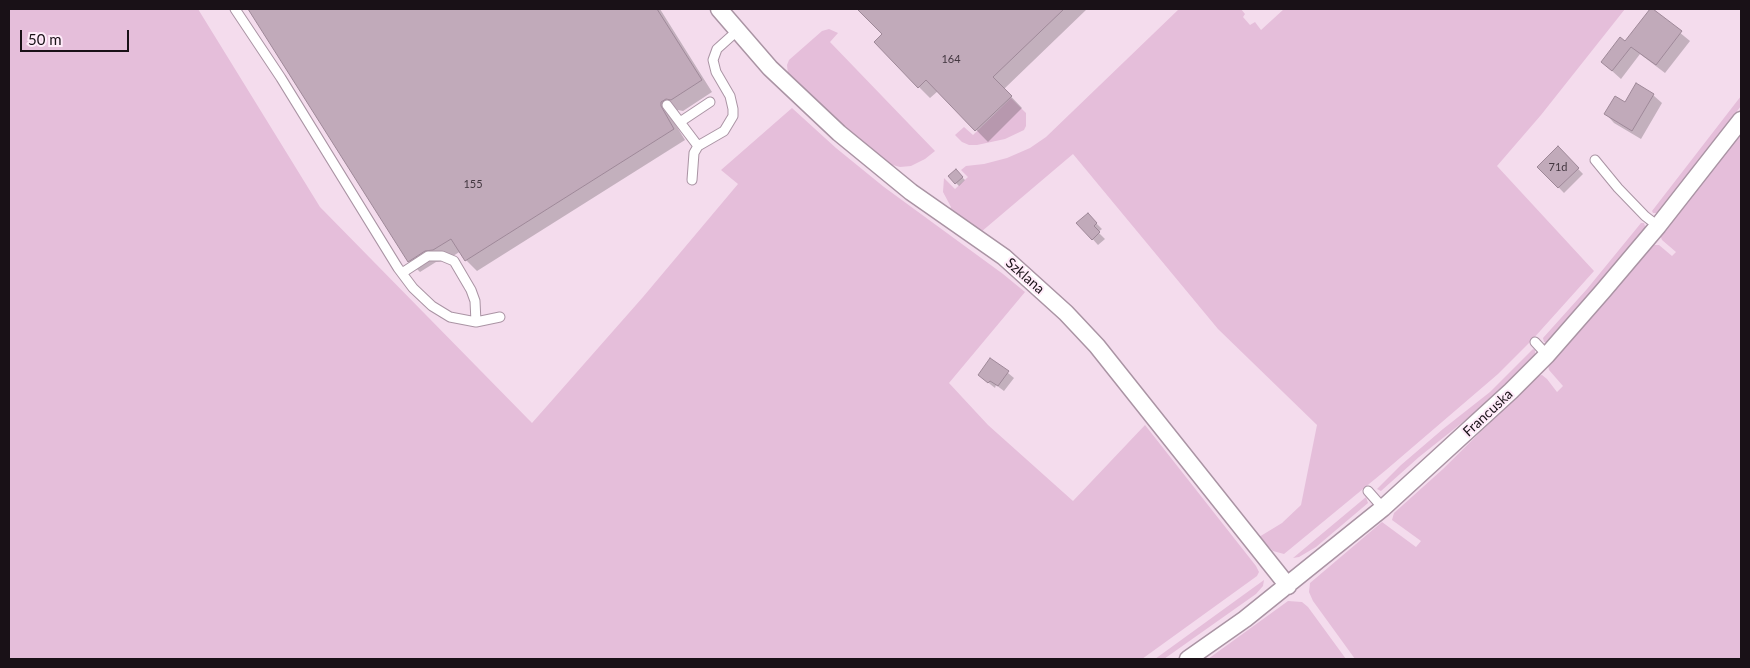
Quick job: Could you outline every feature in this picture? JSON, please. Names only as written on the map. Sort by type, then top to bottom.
[{"type":"street","name":"Szklana","points":[[719,9],[770,68],[839,133],[911,192],[1004,257],[1066,313],[1114,367],[1288,586]]},
{"type":"street","name":"Francuska","points":[[1188,659],[1246,619],[1383,508],[1511,392],[1547,355],[1658,226],[1741,120]]},
{"type":"lane","points":[[235,9],[413,288],[432,306],[450,317],[476,322],[500,317]]},
{"type":"lane","points":[[692,180],[693,158],[698,146],[724,131],[733,116],[730,96],[716,72],[713,60],[716,49],[737,31]]},
{"type":"lane","points":[[680,122],[710,102]]},
{"type":"lane","points":[[667,106],[698,146]]},
{"type":"lane","points":[[1595,160],[1618,188],[1645,216],[1658,226]]},
{"type":"lane","points":[[402,273],[428,256],[442,256],[454,261],[471,290],[475,301],[476,322]]},
{"type":"lane","points":[[1534,342],[1547,355]]},
{"type":"lane","points":[[1368,491],[1383,508]]},
{"type":"shaded area","points":[[9,9],[198,9],[320,207],[532,423],[643,297],[738,184],[721,170],[792,108],[836,148],[884,187],[1025,292],[949,383],[988,425],[1073,501],[1145,425],[1259,572],[1257,576],[1142,659],[9,659]]},
{"type":"shaded area","points":[[1179,9],[1241,9],[1245,14],[1243,17],[1250,25],[1255,22],[1261,30],[1284,9],[1625,9],[1541,115],[1497,166],[1594,271],[1532,340],[1498,374],[1284,554],[1273,551],[1259,537],[1282,523],[1301,505],[1317,425],[1218,329],[1073,154],[981,232],[950,209],[951,207],[943,192],[944,178],[955,189],[968,177],[961,170],[966,166],[1007,158],[1030,148],[1046,137]]},
{"type":"shaded area","points":[[829,29],[838,33],[830,42],[935,151],[911,166],[900,167],[889,164],[845,128],[788,74],[787,65],[789,60],[822,31]]},
{"type":"shaded area","points":[[1741,96],[1741,106],[1657,213],[1653,213],[1652,211]]},
{"type":"shaded area","points":[[1011,98],[1026,113],[1026,126],[1024,130],[1005,139],[977,145],[969,145],[962,142],[955,135],[964,127],[973,135]]},
{"type":"shaded area","points":[[1741,132],[1741,659],[1355,659],[1313,601],[1309,592],[1310,583],[1382,522],[1416,547],[1421,541],[1392,520],[1394,513],[1443,469],[1537,376],[1542,375],[1547,379],[1557,392],[1563,386],[1549,370],[1548,365],[1653,245],[1659,245],[1672,256],[1676,252],[1662,240],[1660,235]]},
{"type":"shaded area","points":[[1641,223],[1644,223],[1646,229],[1547,342],[1544,342],[1543,338],[1587,289]]},
{"type":"shaded area","points":[[1533,349],[1535,350],[1535,355],[1498,394],[1419,457],[1381,491],[1377,489],[1401,465],[1490,392]]},
{"type":"shaded area","points":[[1366,497],[1368,503],[1316,547],[1299,557],[1293,558]]},
{"type":"shaded area","points":[[1264,580],[1263,586],[1256,594],[1164,659],[1155,659]]},
{"type":"shaded area","points":[[1288,601],[1302,602],[1308,607],[1346,659],[1208,659]]},
{"type":"building","points":[[248,9],[657,9],[702,80],[671,100],[666,99],[661,102],[661,106],[674,129],[465,261],[451,239],[433,250],[425,251],[408,262]]},
{"type":"building","points":[[857,9],[1064,9],[993,77],[1012,96],[975,131],[926,80],[918,88],[874,42],[882,34]]},
{"type":"building","points":[[1650,9],[1653,9],[1682,31],[1656,65],[1631,47],[1612,71],[1601,62],[1620,37],[1625,41]]},
{"type":"building","points":[[1636,83],[1654,94],[1632,131],[1604,114],[1615,96],[1625,102]]},
{"type":"building","points":[[1558,146],[1579,168],[1558,188],[1537,167]]},
{"type":"building","points":[[956,169],[963,177],[955,184],[948,176]]},
{"type":"building","points":[[1088,213],[1097,223],[1094,226],[1100,232],[1092,240],[1076,223]]},
{"type":"building","points":[[990,358],[1009,371],[998,386],[990,381],[988,383],[978,375]]}]
